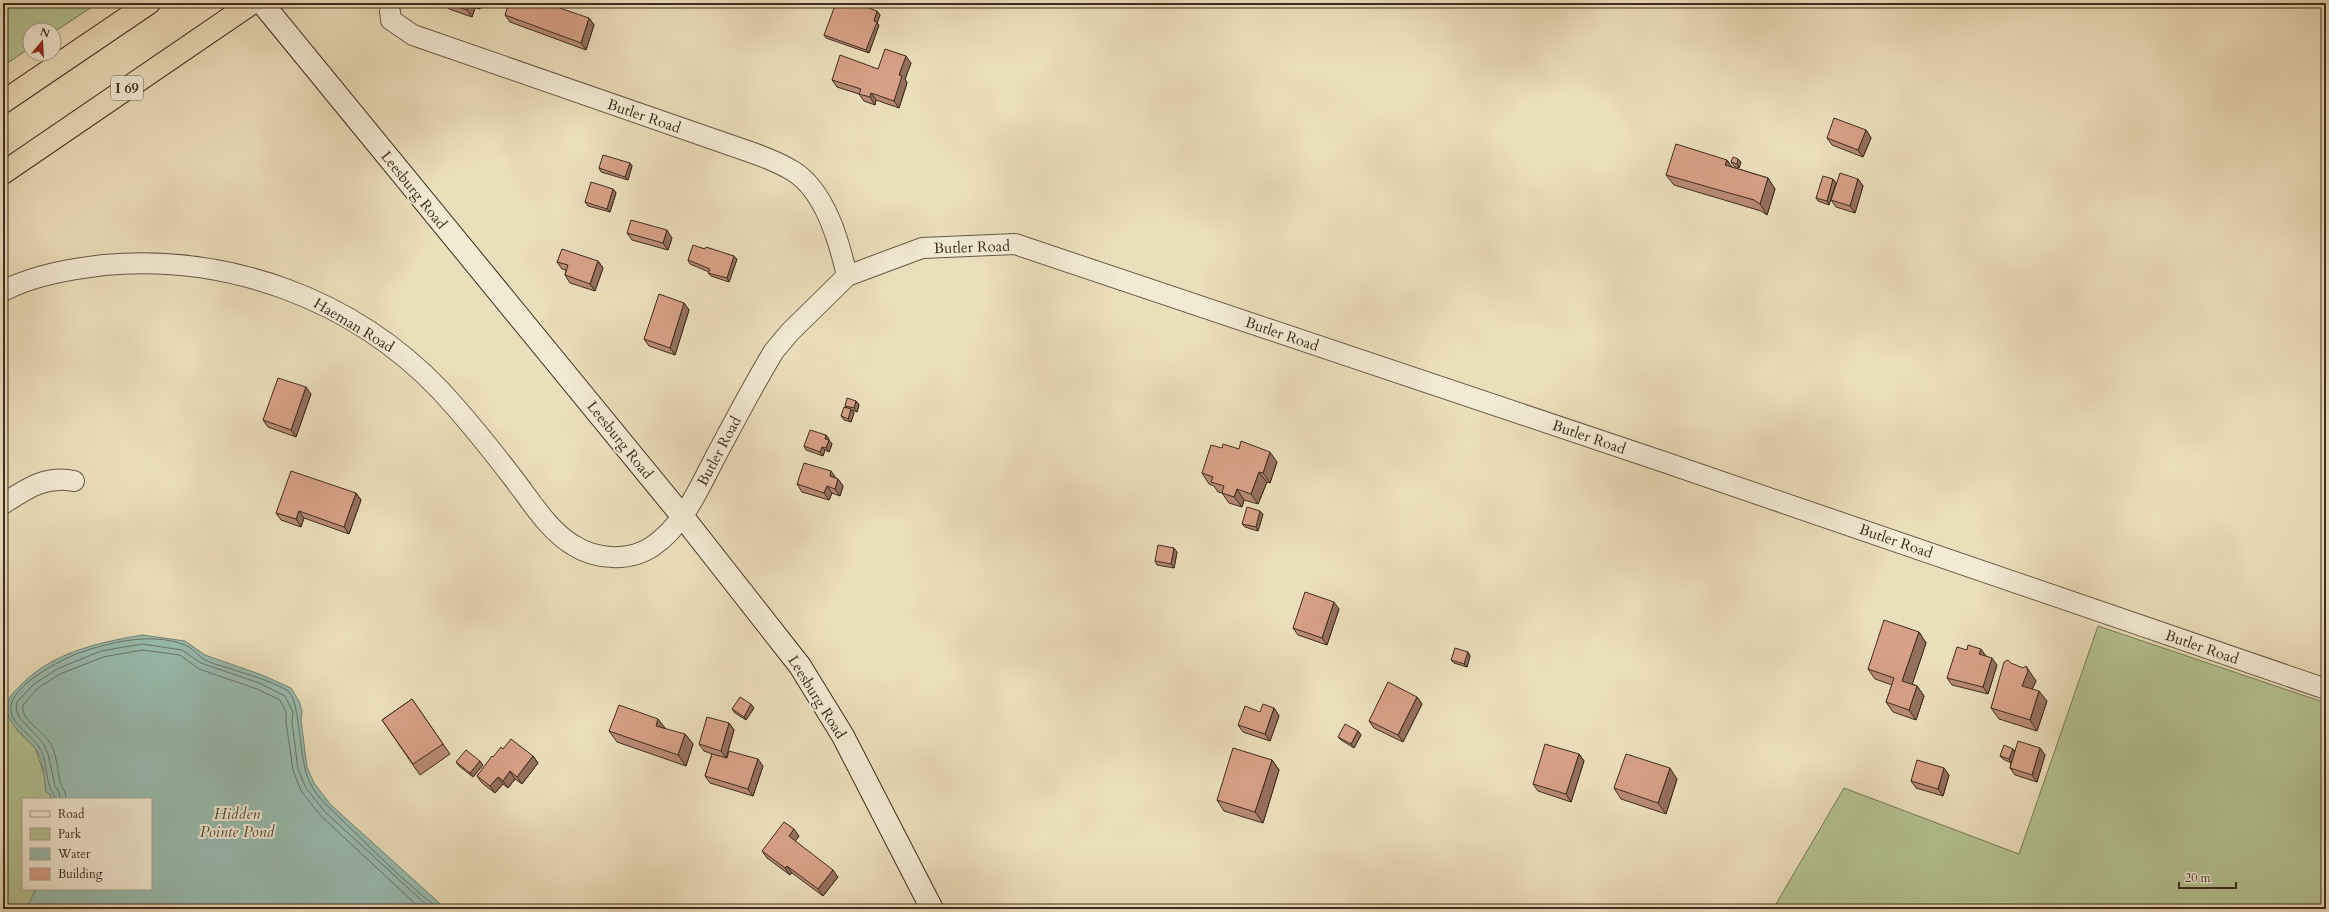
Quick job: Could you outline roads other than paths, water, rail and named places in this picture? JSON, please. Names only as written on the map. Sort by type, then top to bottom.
[{"type":"highway","points":[[3,102],[149,3]]},
{"type":"highway","name":"I 69","points":[[3,173],[252,3]]},
{"type":"main road","name":"Leesburg Road","points":[[262,3],[683,517],[800,666],[843,736],[930,908]]},
{"type":"street","name":"Butler Road","points":[[390,12],[392,20],[398,26],[419,38],[753,153],[794,171],[807,184],[826,213],[838,237],[846,276]]},
{"type":"street","name":"Butler Road","points":[[683,517],[774,351],[790,332],[846,276],[922,248],[1015,244],[1664,462],[2326,689]]},
{"type":"street","name":"Haeman Road","points":[[3,291],[69,269],[143,262],[194,266],[251,276],[313,299],[365,327],[404,355],[473,427],[560,536],[574,546],[590,554],[608,558],[628,556],[653,546],[683,517]]},
{"type":"street","points":[[3,504],[32,486],[52,479],[74,481]]},
{"type":"water","name":"Hidden Pointe Pond","points":[[142,635],[185,641],[205,655],[262,675],[291,688],[299,701],[302,711],[301,720],[307,767],[314,783],[331,805],[446,909],[26,909],[36,890],[152,890],[152,798],[51,798],[51,795],[46,792],[43,769],[38,752],[12,723],[6,708],[7,702],[13,693],[44,666],[75,651]]}]
